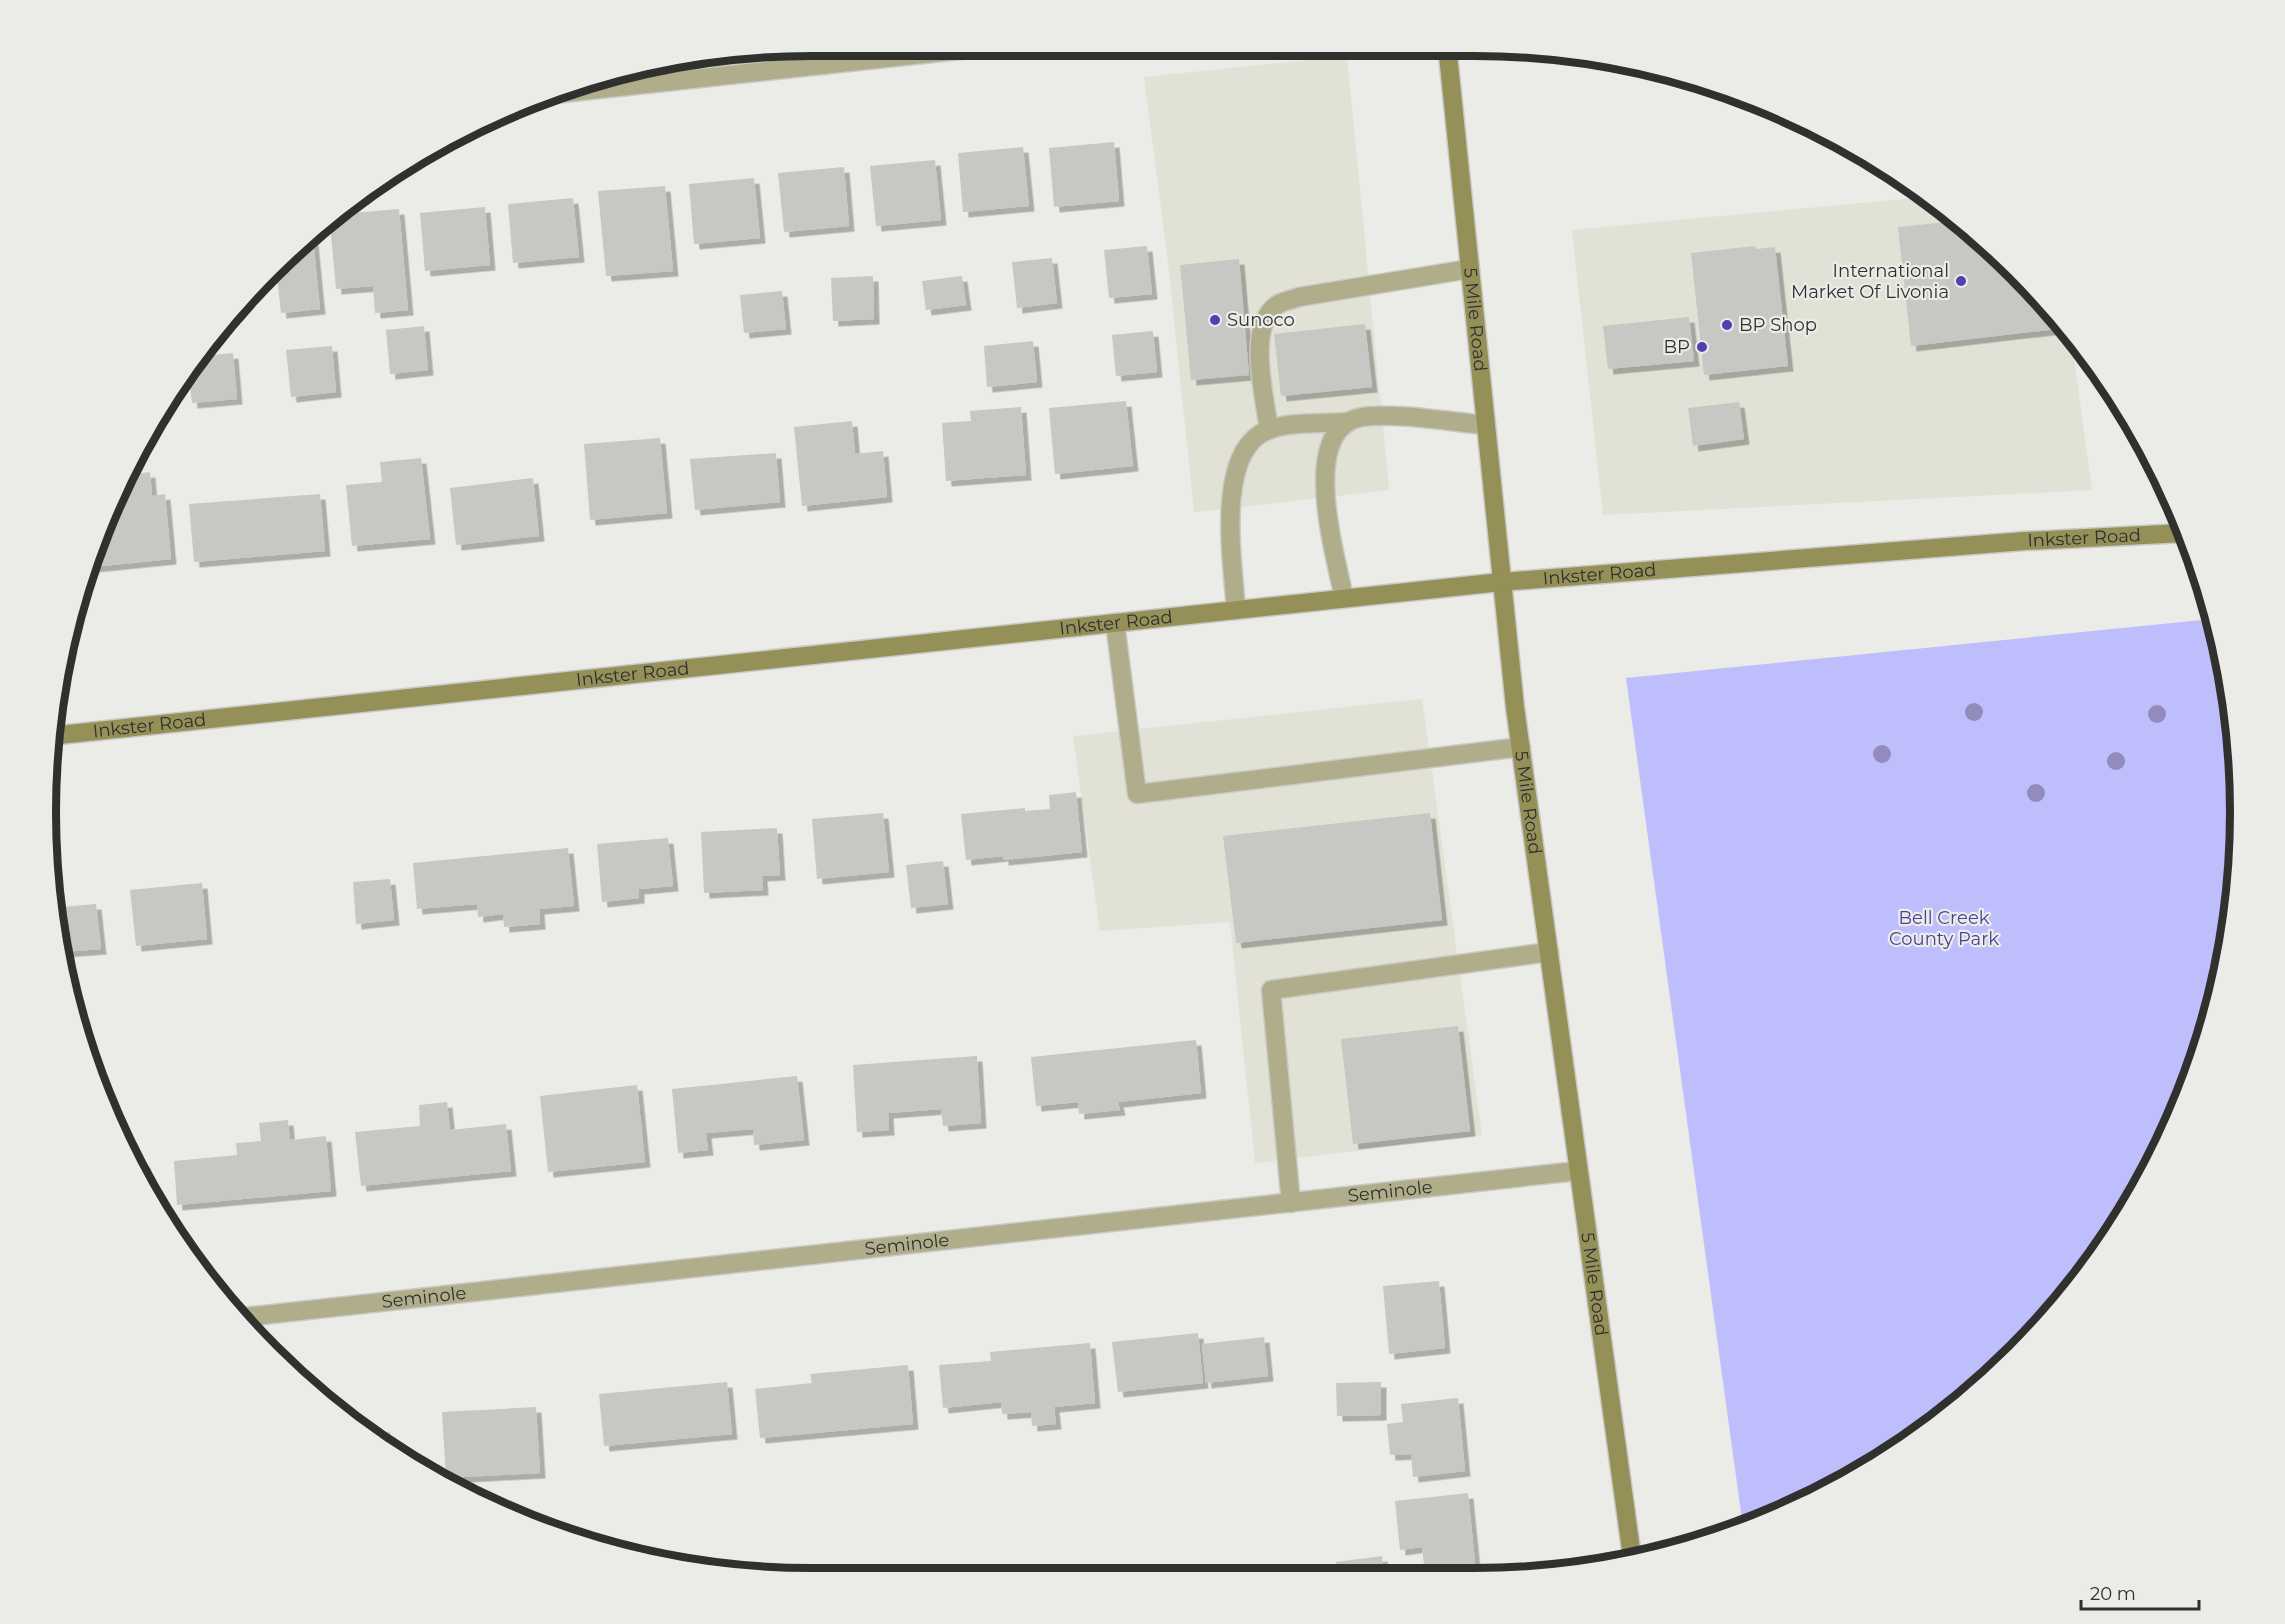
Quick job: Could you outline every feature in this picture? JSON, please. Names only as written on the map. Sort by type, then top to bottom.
[{"type":"main road","name":"5 Mile Road","points":[[1448,56],[1501,582],[1521,747],[1577,1171],[1631,1552]]},
{"type":"main road","name":"Inkster Road","points":[[60,735],[1501,582],[2025,541],[2176,533]]},
{"type":"street","points":[[823,56],[824,64]]},
{"type":"street","points":[[587,90],[882,56]]},
{"type":"street","points":[[1269,430],[1259,339],[1265,318],[1277,305],[1299,297],[1469,269]]},
{"type":"street","points":[[1236,609],[1232,542],[1233,480],[1248,442],[1269,430],[1346,422],[1361,417],[1379,416],[1485,425]]},
{"type":"street","points":[[1344,598],[1327,505],[1325,471],[1327,449],[1335,434],[1346,422]]},
{"type":"street","points":[[1114,623],[1137,794],[1521,747]]},
{"type":"street","points":[[1291,1203],[1271,990],[1549,952]]},
{"type":"street","name":"Seminole","points":[[248,1317],[1577,1171]]},
{"type":"shaded area","points":[[1347,56],[1389,490],[1194,512],[1168,262],[1144,77]]},
{"type":"shaded area","points":[[1914,198],[1972,243],[2008,277],[2073,351],[2092,490],[1603,515],[1572,230]]},
{"type":"shaded area","points":[[1422,699],[1482,1135],[1255,1163],[1230,922],[1100,931],[1073,736]]},
{"type":"green space","name":"Bell Creek County Park","points":[[2205,620],[2223,713],[2230,812],[2223,911],[2215,960],[2204,1008],[2172,1102],[2128,1190],[2073,1273],[2042,1311],[1972,1381],[1934,1412],[1851,1467],[1808,1490],[1742,1519],[1626,678]]},
{"type":"building","points":[[1114,142],[1119,201],[1054,207],[1049,148]]},
{"type":"building","points":[[1023,147],[1029,206],[963,212],[958,153]]},
{"type":"building","points":[[935,160],[941,220],[876,226],[870,166]]},
{"type":"building","points":[[844,167],[849,226],[784,232],[778,173]]},
{"type":"building","points":[[754,178],[760,238],[694,244],[689,184]]},
{"type":"building","points":[[665,186],[673,271],[606,276],[598,191]]},
{"type":"building","points":[[573,198],[579,257],[513,263],[508,204]]},
{"type":"building","points":[[485,207],[490,265],[425,271],[420,213]]},
{"type":"building","points":[[399,209],[408,310],[375,313],[373,286],[336,289],[330,229],[350,213]]},
{"type":"building","points":[[1946,222],[2008,277],[2055,329],[1911,346],[1898,227]]},
{"type":"building","points":[[313,243],[320,309],[281,313],[277,277]]},
{"type":"building","points":[[1147,246],[1152,294],[1109,298],[1104,250]]},
{"type":"building","points":[[1755,246],[1756,249],[1775,247],[1788,366],[1704,375],[1691,253]]},
{"type":"building","points":[[1052,258],[1057,303],[1017,308],[1012,262]]},
{"type":"building","name":"Sunoco","points":[[1239,259],[1249,375],[1191,380],[1180,265]]},
{"type":"building","points":[[873,276],[874,319],[833,321],[831,278]]},
{"type":"building","points":[[962,276],[966,305],[926,310],[922,281]]},
{"type":"building","points":[[782,291],[786,329],[744,333],[740,295]]},
{"type":"building","points":[[1689,317],[1694,361],[1608,369],[1603,326]]},
{"type":"building","points":[[1365,324],[1372,387],[1281,396],[1274,334]]},
{"type":"building","points":[[424,326],[428,370],[390,374],[386,330]]},
{"type":"building","points":[[1153,331],[1157,372],[1116,376],[1112,335]]},
{"type":"building","points":[[1033,341],[1037,382],[987,387],[984,346]]},
{"type":"building","points":[[332,346],[336,392],[291,397],[286,350]]},
{"type":"building","points":[[233,353],[237,399],[192,403],[190,382],[209,355]]},
{"type":"building","points":[[1126,401],[1133,466],[1055,474],[1049,408]]},
{"type":"building","points":[[1739,402],[1744,439],[1693,446],[1688,408]]},
{"type":"building","points":[[1021,407],[1026,475],[946,481],[942,423],[971,421],[970,411]]},
{"type":"building","points":[[852,421],[855,454],[883,451],[887,497],[802,506],[794,427]]},
{"type":"building","points":[[660,438],[667,513],[590,520],[584,444]]},
{"type":"building","points":[[776,453],[780,502],[695,510],[690,459]]},
{"type":"building","points":[[421,458],[430,539],[352,546],[346,485],[382,482],[380,462]]},
{"type":"building","points":[[150,472],[152,496],[165,494],[171,559],[97,567],[113,522],[136,474]]},
{"type":"building","points":[[533,478],[539,536],[456,545],[450,488]]},
{"type":"building","points":[[320,494],[325,551],[194,562],[189,504]]},
{"type":"building","points":[[1076,792],[1082,852],[1003,860],[1003,856],[966,860],[961,814],[1025,808],[1025,811],[1050,809],[1049,795]]},
{"type":"building","points":[[883,813],[889,872],[817,879],[812,819]]},
{"type":"building","points":[[1430,813],[1442,920],[1236,943],[1223,836]]},
{"type":"building","points":[[777,828],[780,875],[762,876],[763,890],[704,893],[701,832]]},
{"type":"building","points":[[668,838],[673,886],[639,889],[639,898],[602,902],[597,844]]},
{"type":"building","points":[[568,848],[574,906],[539,909],[540,924],[504,927],[503,914],[478,917],[477,904],[417,909],[413,863]]},
{"type":"building","points":[[943,861],[948,904],[911,908],[906,865]]},
{"type":"building","points":[[390,879],[394,920],[356,924],[353,882]]},
{"type":"building","points":[[202,883],[207,939],[136,946],[130,890]]},
{"type":"building","points":[[96,904],[101,949],[69,951],[62,907]]},
{"type":"building","points":[[1458,1026],[1470,1131],[1353,1144],[1341,1039]]},
{"type":"building","points":[[1196,1040],[1201,1093],[1118,1102],[1120,1110],[1079,1114],[1078,1102],[1036,1106],[1031,1057]]},
{"type":"building","points":[[977,1056],[981,1123],[943,1126],[941,1109],[888,1113],[889,1130],[857,1132],[853,1065]]},
{"type":"building","points":[[797,1076],[804,1140],[754,1145],[753,1129],[706,1133],[708,1150],[678,1153],[672,1089]]},
{"type":"building","points":[[637,1085],[645,1162],[548,1172],[540,1096]]},
{"type":"building","points":[[447,1102],[450,1130],[506,1124],[511,1171],[361,1186],[355,1132],[420,1126],[419,1105]]},
{"type":"building","points":[[288,1120],[290,1140],[326,1136],[331,1191],[177,1205],[174,1161],[237,1155],[236,1143],[261,1141],[259,1123]]},
{"type":"building","points":[[1439,1281],[1445,1348],[1389,1354],[1383,1286]]},
{"type":"building","points":[[1198,1333],[1203,1383],[1118,1392],[1112,1342]]},
{"type":"building","points":[[1264,1337],[1268,1376],[1206,1383],[1202,1344]]},
{"type":"building","points":[[1090,1343],[1095,1403],[1054,1407],[1056,1424],[1032,1426],[1031,1412],[1002,1414],[1001,1402],[943,1408],[939,1365],[991,1361],[990,1352]]},
{"type":"building","points":[[908,1365],[913,1424],[760,1438],[755,1389],[812,1383],[810,1374]]},
{"type":"building","points":[[727,1382],[732,1434],[604,1446],[599,1394]]},
{"type":"building","points":[[1381,1382],[1381,1415],[1337,1416],[1336,1383]]},
{"type":"building","points":[[1458,1398],[1465,1471],[1413,1477],[1411,1454],[1390,1455],[1387,1424],[1403,1422],[1401,1404]]},
{"type":"building","points":[[536,1407],[540,1473],[454,1478],[446,1473],[442,1412]]},
{"type":"building","points":[[390,1432],[390,1440],[380,1433]]},
{"type":"building","points":[[1468,1493],[1475,1568],[1424,1568],[1422,1547],[1400,1550],[1395,1501]]},
{"type":"building","points":[[1382,1556],[1383,1568],[1336,1568],[1336,1562]]},
{"type":"place","name":"International Market Of Livonia","points":[[1961,281]]},
{"type":"place","name":"Sunoco","points":[[1215,320]]},
{"type":"place","name":"BP Shop","points":[[1727,325]]},
{"type":"place","name":"BP","points":[[1702,347]]}]
